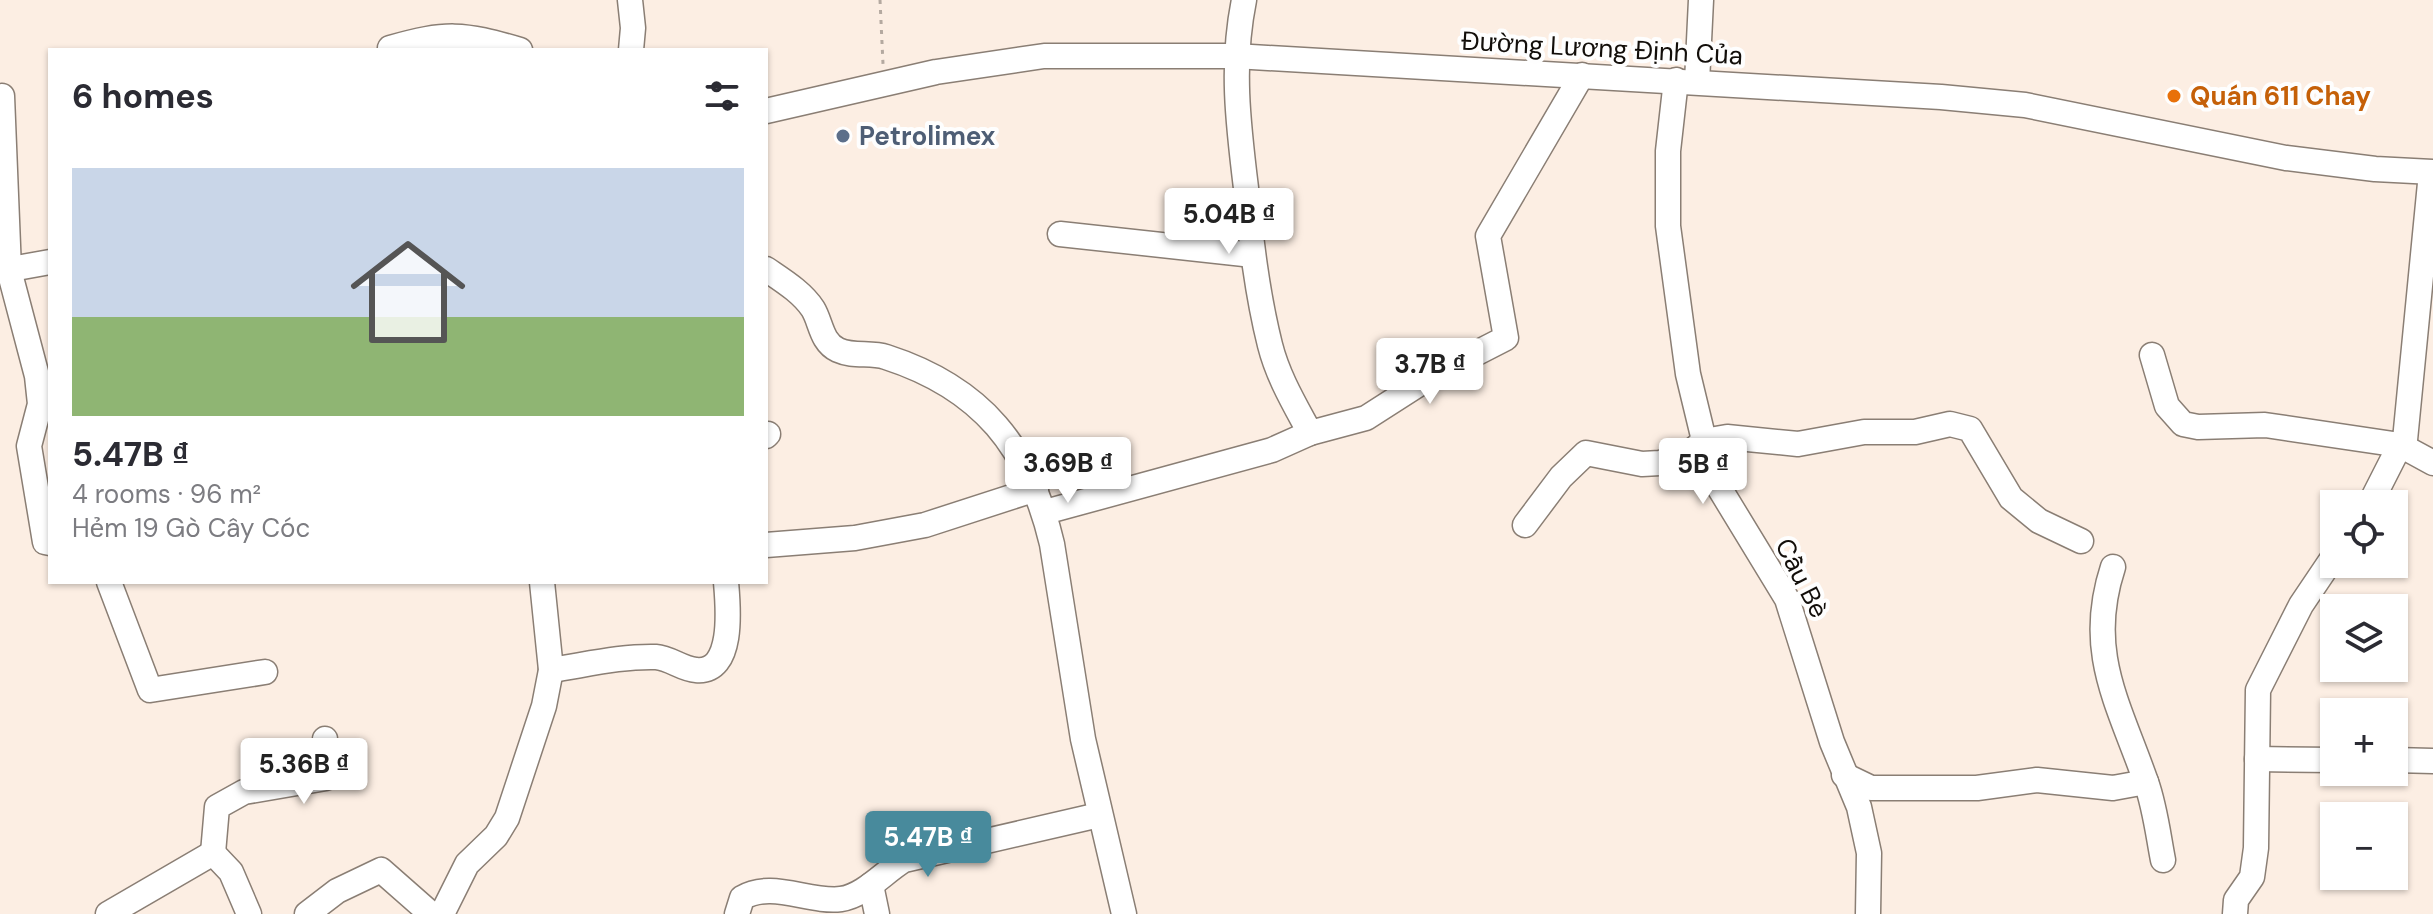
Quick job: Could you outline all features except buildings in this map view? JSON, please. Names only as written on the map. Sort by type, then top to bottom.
[{"type":"street","points":[[630,0],[631,48]]},
{"type":"street","points":[[1244,0],[1235,56],[1236,101],[1253,255],[1270,346],[1285,386],[1310,433]]},
{"type":"street","name":"Cầu Bè","points":[[1701,0],[1686,81],[1668,151],[1668,226],[1685,359],[1704,441],[1720,489],[1787,599],[1844,775],[1859,807],[1869,853],[1868,914]]},
{"type":"street","points":[[390,48],[438,35],[464,36],[512,48]]},
{"type":"street","name":"Đường Lương Định Của","points":[[768,111],[936,72],[1044,56],[1235,56],[1686,81],[2025,105],[2286,158],[2432,180]]},
{"type":"street","points":[[768,545],[855,538],[925,525],[1272,450],[1310,433],[1366,418],[1430,377],[1506,338],[1488,236],[1582,75]]},
{"type":"street","points":[[2,96],[5,270],[37,376],[40,404],[29,446],[45,542],[48,543]]},
{"type":"street","points":[[2377,490],[2405,440],[2411,357],[2422,285],[2432,180]]},
{"type":"street","points":[[1060,234],[1253,255]]},
{"type":"street","points":[[5,270],[48,262]]},
{"type":"street","points":[[768,270],[802,296],[813,309],[827,342],[838,350],[882,355],[956,389],[979,405],[1012,444],[1040,501],[1099,815],[1124,914]]},
{"type":"street","points":[[2152,355],[2167,406],[2183,424],[2198,427],[2265,425],[2400,445],[2433,463]]},
{"type":"street","points":[[1525,525],[1561,477],[1586,453],[1642,464],[1660,463],[1689,453],[1704,441],[1727,437],[1798,444],[1864,432],[1915,432],[1950,424],[1970,429],[2011,498],[2039,521],[2081,541]]},
{"type":"street","points":[[2113,567],[2104,595],[2103,658],[2109,687],[2146,782],[2163,860]]},
{"type":"street","points":[[2236,907],[2252,877],[2258,690],[2301,605],[2320,577]]},
{"type":"street","points":[[110,584],[150,690],[265,672]]},
{"type":"street","points":[[442,914],[467,864],[496,836],[507,818],[544,706],[551,670],[542,584]]},
{"type":"street","points":[[551,670],[651,657],[698,671],[710,668],[720,657],[730,625],[726,584]]},
{"type":"street","points":[[249,914],[231,872],[213,853],[217,807],[244,792],[326,778],[325,739]]},
{"type":"street","points":[[2257,759],[2320,760]]},
{"type":"street","points":[[2408,760],[2433,761]]},
{"type":"street","points":[[1844,775],[1871,788],[1961,788],[2037,780],[2113,788],[2146,782]]},
{"type":"street","points":[[737,914],[742,898],[748,894],[762,892],[842,899],[871,885],[881,874],[904,860],[1099,815]]},
{"type":"street","points":[[108,914],[213,853]]},
{"type":"street","points":[[307,914],[337,891],[381,870],[431,914]]},
{"type":"street","points":[[871,885],[877,914]]},
{"type":"path","points":[[880,0],[884,85]]},
{"type":"place","name":"Quán 611 Chay","points":[[2174,96]]},
{"type":"place","name":"Petrolimex","points":[[843,136]]}]
